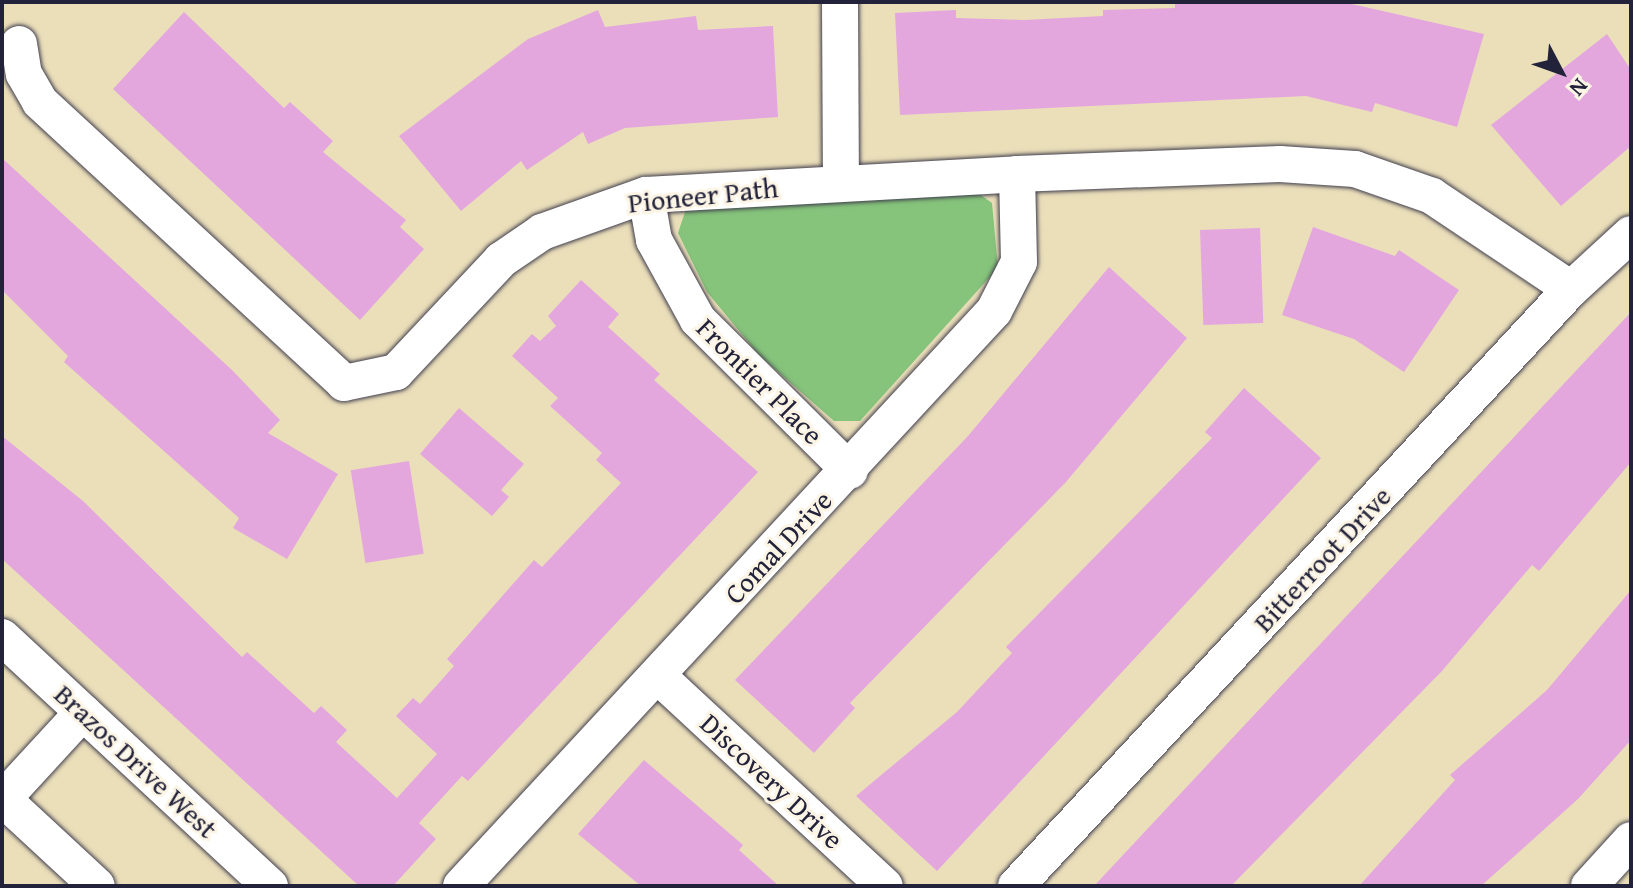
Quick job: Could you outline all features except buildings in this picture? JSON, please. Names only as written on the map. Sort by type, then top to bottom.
[{"type":"street","points":[[840,2],[841,182]]},
{"type":"street","name":"Pioneer Path","points":[[19,44],[24,74],[40,102],[344,383],[396,372],[501,260],[542,232],[646,195],[841,182],[1280,164],[1355,169],[1432,196],[1571,289]]},
{"type":"street","name":"Comal Drive","points":[[461,886],[850,471],[1012,286],[1019,262],[1017,174]]},
{"type":"street","name":"Frontier Place","points":[[646,195],[654,240],[698,320],[850,471]]},
{"type":"street","name":"Bitterroot Drive","points":[[1016,886],[1571,289],[1631,234]]},
{"type":"street","name":"Brazos Drive West","points":[[2,637],[270,886]]},
{"type":"street","name":"Discovery Drive","points":[[658,676],[885,886]]},
{"type":"street","points":[[83,712],[2,799],[97,886]]},
{"type":"street","points":[[1589,886],[1631,840]]},
{"type":"green space","points":[[978,193],[992,203],[998,268],[860,421],[834,421],[759,355],[707,292],[678,233],[688,203]]}]
